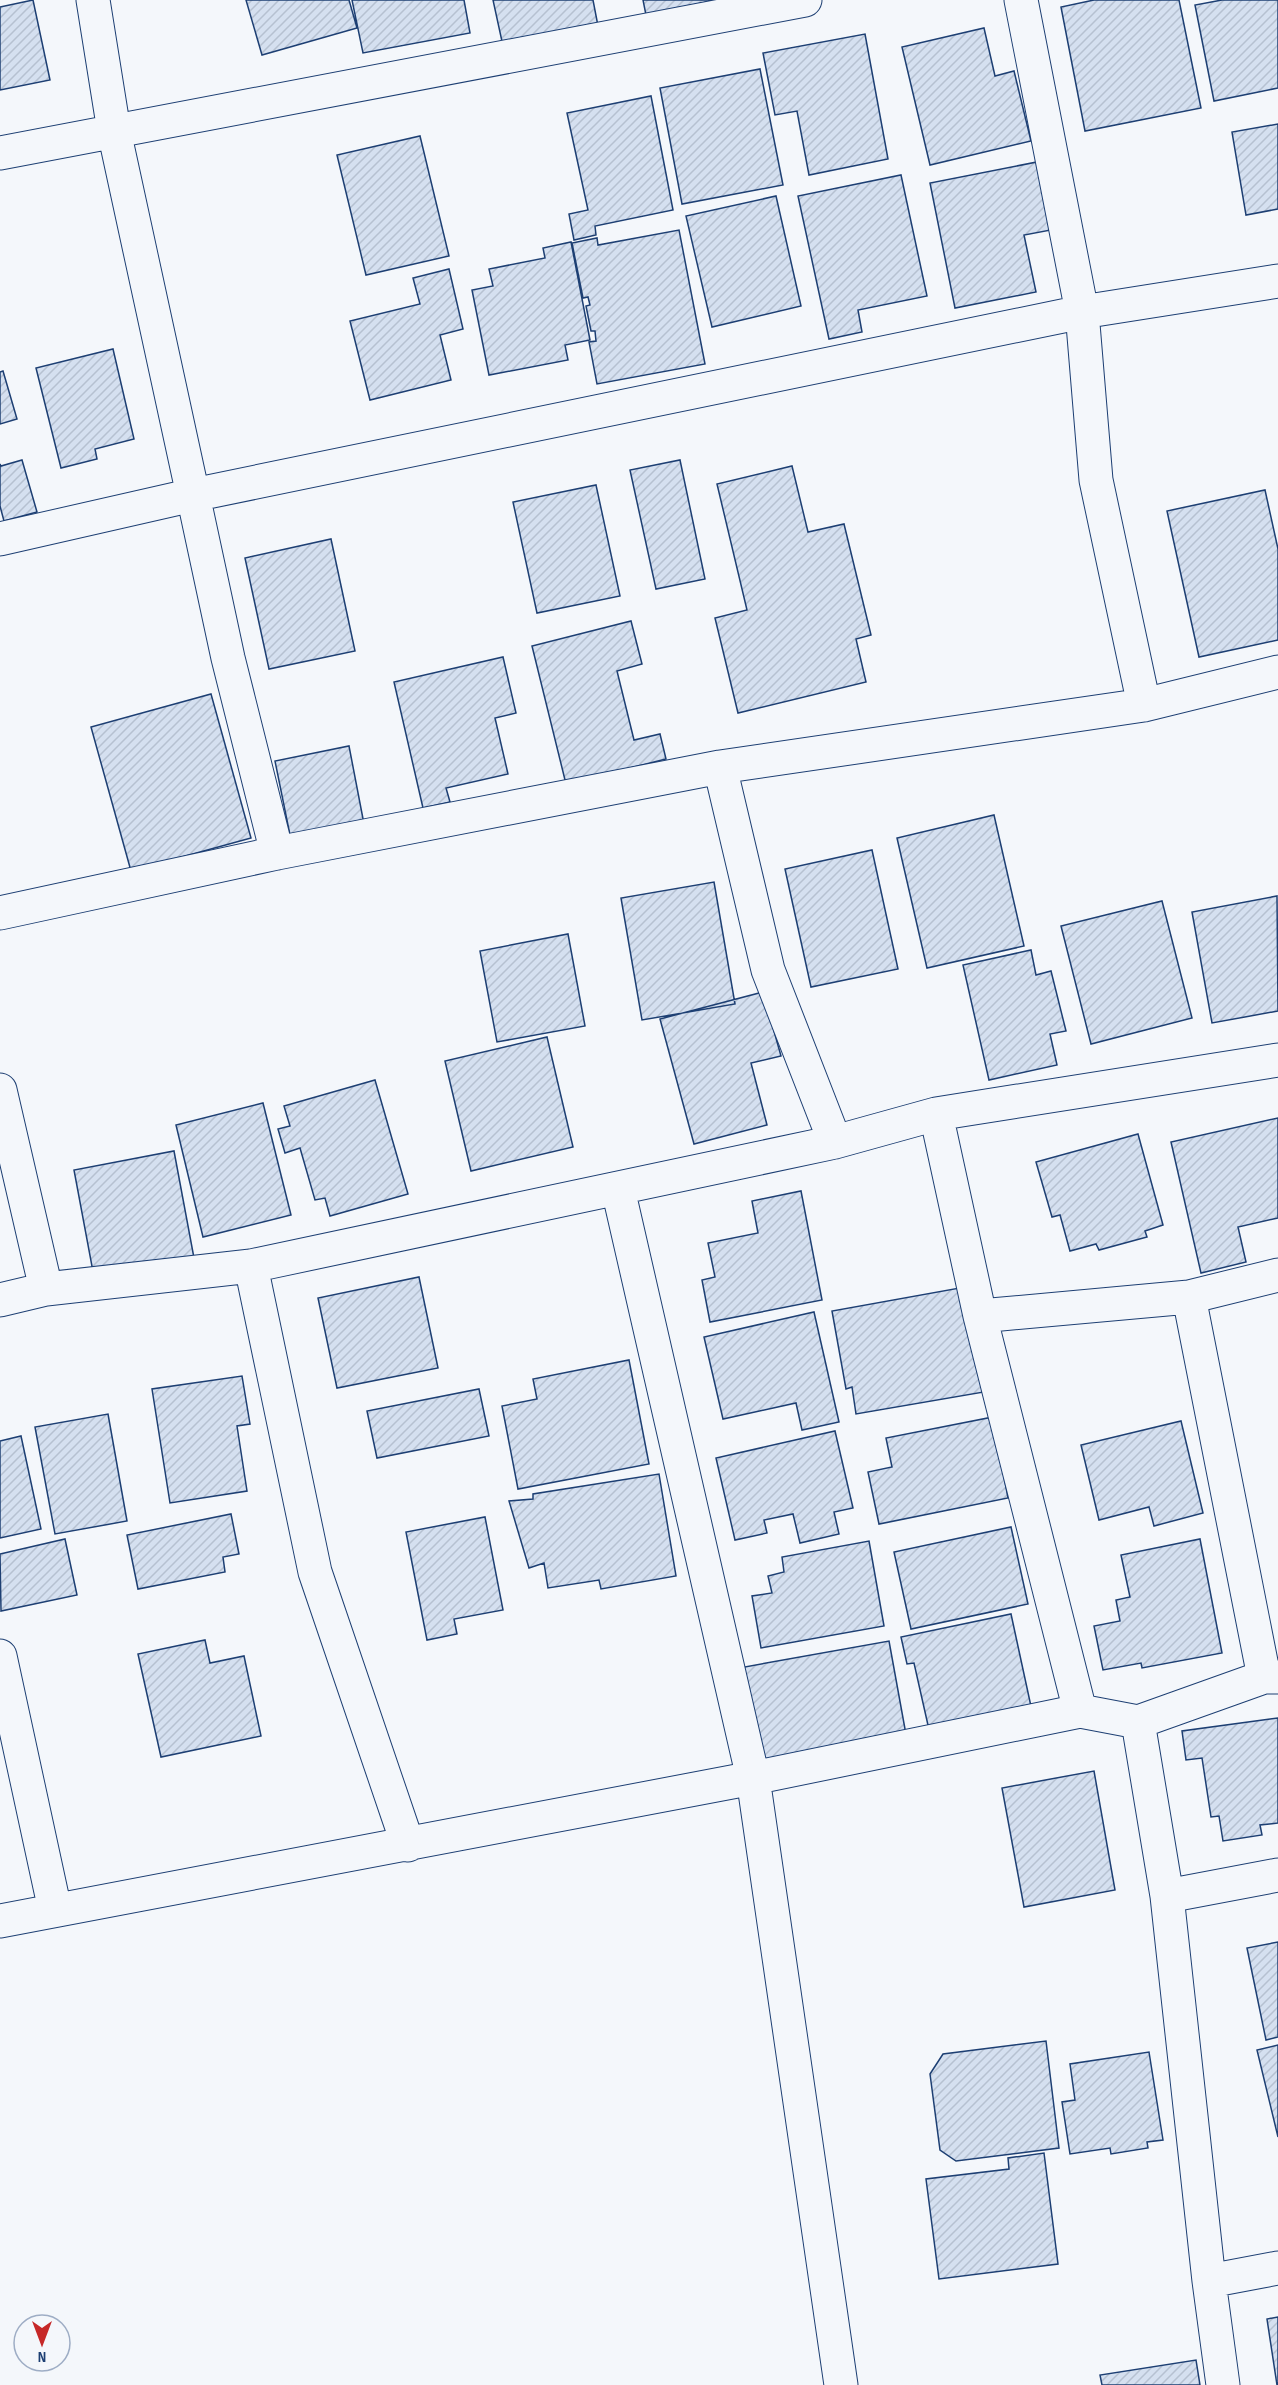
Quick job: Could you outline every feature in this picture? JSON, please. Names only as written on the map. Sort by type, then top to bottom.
[{"type":"street","points":[[93,0],[114,130],[192,495],[228,658],[277,853]]},
{"type":"street","points":[[0,153],[806,0]]},
{"type":"street","points":[[1022,0],[1082,312],[1096,480],[1144,705]]},
{"type":"street","points":[[0,539],[192,495],[1082,312],[1278,281]]},
{"type":"street","points":[[0,914],[277,853],[720,767],[1144,705],[1278,672]]},
{"type":"street","points":[[720,767],[768,970],[835,1142]]},
{"type":"street","points":[[0,1300],[46,1289],[251,1266],[835,1142],[936,1114],[1278,1060]]},
{"type":"street","points":[[0,1090],[46,1289]]},
{"type":"street","points":[[936,1114],[980,1316],[1080,1711]]},
{"type":"street","points":[[618,1189],[753,1778],[841,2385]]},
{"type":"street","points":[[251,1266],[315,1572],[408,1845]]},
{"type":"street","points":[[980,1316],[1189,1297],[1278,1275]]},
{"type":"street","points":[[0,1921],[753,1778],[1080,1711],[1138,1722],[1271,1677],[1189,1297]]},
{"type":"street","points":[[0,1656],[55,1910]]},
{"type":"street","points":[[1138,1722],[1167,1896],[1209,2281],[1223,2385]]},
{"type":"street","points":[[1167,1896],[1278,1875]]},
{"type":"street","points":[[1209,2281],[1278,2268]]},
{"type":"building","points":[[33,0],[50,80],[0,90],[0,7]]},
{"type":"building","points":[[246,0],[349,0],[357,28],[262,55]]},
{"type":"building","points":[[352,0],[464,0],[470,33],[363,53]]},
{"type":"building","points":[[493,0],[593,0],[598,26],[503,46]]},
{"type":"building","points":[[643,0],[716,0],[646,15]]},
{"type":"building","points":[[1094,0],[1179,0],[1201,108],[1085,131],[1061,7]]},
{"type":"building","points":[[1222,0],[1278,0],[1278,88],[1214,101],[1195,5]]},
{"type":"building","points":[[984,28],[995,76],[1014,71],[1031,141],[930,165],[902,47]]},
{"type":"building","points":[[865,34],[888,159],[809,175],[797,111],[775,115],[763,53]]},
{"type":"building","points":[[760,69],[783,185],[682,204],[660,88]]},
{"type":"building","points":[[651,96],[673,210],[595,226],[596,235],[574,240],[569,214],[588,210],[567,113]]},
{"type":"building","points":[[1278,124],[1278,209],[1246,215],[1232,132]]},
{"type":"building","points":[[420,136],[449,256],[366,275],[337,155]]},
{"type":"building","points":[[1037,162],[1051,230],[1024,235],[1036,292],[955,308],[930,183]]},
{"type":"building","points":[[901,175],[927,296],[858,310],[862,332],[829,339],[798,196]]},
{"type":"building","points":[[776,196],[801,306],[712,327],[686,216]]},
{"type":"building","points":[[679,230],[705,364],[597,384],[589,342],[596,341],[595,331],[591,331],[586,306],[590,305],[588,297],[583,298],[572,243],[597,238],[598,245]]},
{"type":"building","points":[[571,242],[590,340],[565,345],[568,360],[489,375],[472,290],[493,286],[489,269],[545,258],[543,248]]},
{"type":"building","points":[[449,269],[463,329],[440,335],[451,380],[370,400],[350,321],[420,304],[413,278]]},
{"type":"building","points":[[113,349],[134,439],[95,449],[97,459],[61,468],[36,368]]},
{"type":"building","points":[[3,371],[17,419],[0,424],[0,372]]},
{"type":"building","points":[[22,460],[37,512],[4,521],[0,506],[0,464],[1,466]]},
{"type":"building","points":[[680,460],[705,579],[656,589],[630,470]]},
{"type":"building","points":[[792,466],[808,532],[844,524],[871,635],[856,639],[866,682],[738,713],[715,618],[747,610],[717,484]]},
{"type":"building","points":[[596,485],[620,596],[537,613],[513,502]]},
{"type":"building","points":[[1265,490],[1278,549],[1278,640],[1199,657],[1167,511]]},
{"type":"building","points":[[331,539],[355,651],[269,669],[245,558]]},
{"type":"building","points":[[631,621],[642,664],[617,671],[634,740],[660,734],[666,759],[566,784],[532,646]]},
{"type":"building","points":[[503,657],[516,713],[495,718],[508,774],[446,788],[450,802],[423,808],[394,682]]},
{"type":"building","points":[[211,694],[251,838],[131,871],[91,727]]},
{"type":"building","points":[[349,746],[364,824],[291,840],[275,761]]},
{"type":"building","points":[[994,815],[1024,946],[927,968],[897,838]]},
{"type":"building","points":[[872,850],[898,969],[811,987],[785,869]]},
{"type":"building","points":[[714,882],[735,1004],[642,1020],[621,898]]},
{"type":"building","points":[[1277,896],[1278,1011],[1212,1023],[1192,912]]},
{"type":"building","points":[[1162,901],[1192,1018],[1091,1044],[1061,926]]},
{"type":"building","points":[[568,934],[585,1026],[497,1042],[480,951]]},
{"type":"building","points":[[1031,950],[1036,975],[1051,971],[1066,1031],[1050,1034],[1057,1065],[989,1080],[963,965]]},
{"type":"building","points":[[763,992],[781,1056],[751,1063],[767,1125],[694,1144],[660,1019]]},
{"type":"building","points":[[547,1037],[573,1147],[471,1171],[445,1061]]},
{"type":"building","points":[[375,1080],[408,1194],[330,1216],[325,1198],[315,1200],[300,1148],[285,1153],[278,1129],[290,1126],[284,1106]]},
{"type":"building","points":[[263,1103],[291,1215],[203,1237],[176,1125]]},
{"type":"building","points":[[1278,1118],[1278,1218],[1238,1227],[1246,1262],[1201,1273],[1171,1142]]},
{"type":"building","points":[[1138,1134],[1163,1225],[1145,1231],[1147,1237],[1099,1250],[1096,1244],[1070,1251],[1060,1215],[1052,1217],[1036,1162]]},
{"type":"building","points":[[174,1151],[194,1258],[94,1277],[74,1170]]},
{"type":"building","points":[[801,1191],[822,1300],[710,1322],[702,1280],[715,1277],[708,1243],[758,1233],[752,1201]]},
{"type":"building","points":[[419,1277],[438,1368],[337,1388],[318,1298]]},
{"type":"building","points":[[965,1287],[984,1392],[856,1414],[852,1387],[846,1389],[832,1311]]},
{"type":"building","points":[[814,1312],[839,1422],[802,1430],[796,1403],[723,1419],[704,1337]]},
{"type":"building","points":[[629,1360],[649,1464],[518,1489],[502,1406],[537,1399],[533,1379]]},
{"type":"building","points":[[242,1376],[250,1424],[237,1426],[247,1491],[170,1503],[152,1389]]},
{"type":"building","points":[[479,1389],[489,1436],[377,1458],[367,1411]]},
{"type":"building","points":[[108,1414],[127,1521],[55,1534],[35,1427]]},
{"type":"building","points":[[993,1417],[1008,1498],[879,1524],[868,1472],[892,1467],[886,1438]]},
{"type":"building","points":[[1181,1421],[1203,1513],[1154,1526],[1149,1507],[1099,1520],[1081,1445]]},
{"type":"building","points":[[835,1431],[853,1508],[834,1512],[839,1534],[800,1543],[793,1514],[764,1520],[767,1533],[735,1540],[716,1458]]},
{"type":"building","points":[[21,1436],[41,1529],[0,1538],[0,1441]]},
{"type":"building","points":[[659,1474],[676,1576],[601,1589],[599,1580],[548,1588],[544,1563],[529,1568],[509,1501],[533,1499],[533,1494]]},
{"type":"building","points":[[231,1514],[239,1554],[223,1557],[225,1572],[138,1589],[127,1535]]},
{"type":"building","points":[[485,1517],[503,1610],[454,1619],[457,1634],[427,1640],[406,1532]]},
{"type":"building","points":[[1011,1527],[1028,1604],[911,1629],[894,1552]]},
{"type":"building","points":[[65,1539],[77,1595],[1,1611],[0,1554]]},
{"type":"building","points":[[1200,1539],[1222,1653],[1142,1668],[1141,1663],[1103,1670],[1094,1626],[1120,1621],[1116,1600],[1130,1597],[1121,1555]]},
{"type":"building","points":[[869,1541],[884,1626],[761,1648],[752,1596],[772,1593],[768,1576],[784,1572],[782,1557]]},
{"type":"building","points":[[1011,1614],[1032,1711],[930,1734],[914,1663],[907,1664],[901,1637]]},
{"type":"building","points":[[205,1640],[210,1663],[244,1656],[261,1736],[161,1757],[138,1654]]},
{"type":"building","points":[[889,1641],[907,1740],[757,1767],[739,1668]]},
{"type":"building","points":[[1278,1718],[1278,1823],[1260,1825],[1262,1835],[1223,1841],[1219,1816],[1211,1817],[1202,1758],[1186,1760],[1182,1731]]},
{"type":"building","points":[[1094,1771],[1115,1890],[1024,1907],[1002,1788]]},
{"type":"building","points":[[1278,1942],[1278,2037],[1266,2040],[1247,1948]]},
{"type":"building","points":[[1046,2041],[1059,2148],[956,2161],[940,2150],[930,2074],[943,2054]]},
{"type":"building","points":[[1278,2045],[1278,2137],[1257,2050]]},
{"type":"building","points":[[1149,2052],[1163,2140],[1147,2142],[1148,2148],[1111,2154],[1110,2148],[1070,2154],[1062,2102],[1075,2100],[1070,2064]]},
{"type":"building","points":[[1044,2153],[1058,2264],[939,2279],[926,2179],[1009,2169],[1008,2158]]},
{"type":"building","points":[[1278,2317],[1278,2385],[1277,2385],[1267,2319]]},
{"type":"building","points":[[1196,2360],[1200,2385],[1102,2385],[1100,2375]]}]
